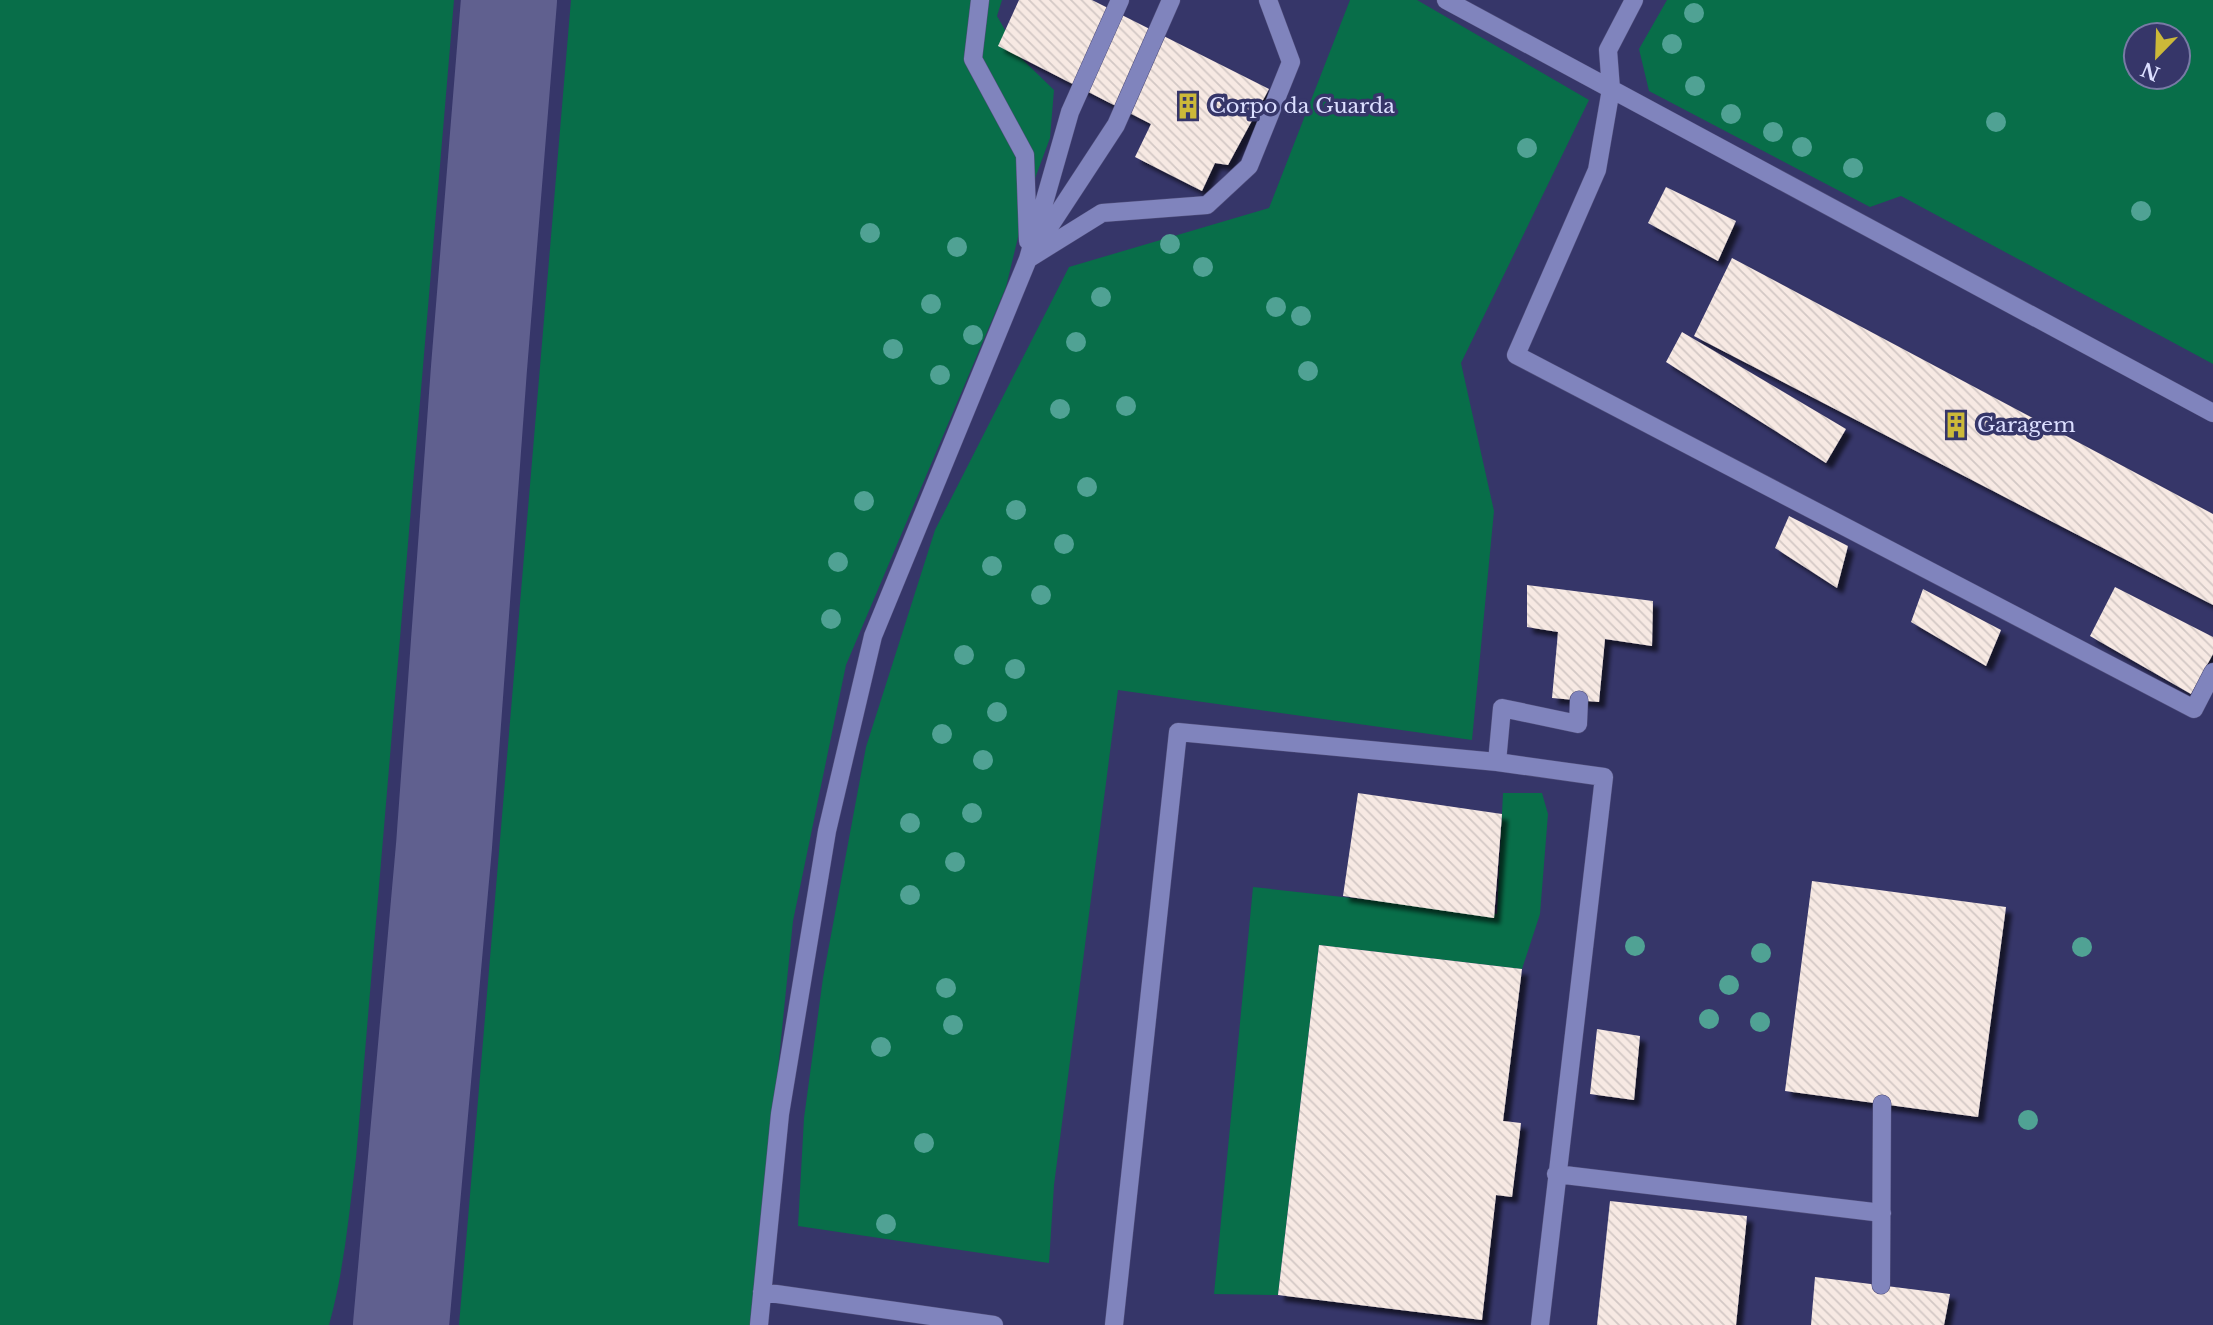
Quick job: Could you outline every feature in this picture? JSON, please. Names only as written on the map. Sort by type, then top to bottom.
[{"type":"lane","points":[[980,0],[973,59],[1025,155],[1028,259]]},
{"type":"lane","points":[[759,1325],[780,1114],[827,831],[873,636],[1028,259],[1070,112],[1119,0]]},
{"type":"lane","points":[[1028,259],[1116,125],[1171,0]]},
{"type":"lane","points":[[1028,259],[1102,213],[1207,205],[1249,166],[1291,62],[1268,0]]},
{"type":"lane","points":[[1446,0],[2213,413]]},
{"type":"lane","points":[[1634,0],[1608,50],[1611,89],[1597,170],[1516,355],[2194,709],[2213,672]]},
{"type":"lane","points":[[1497,762],[1502,708],[1578,724],[1578,700]]},
{"type":"lane","points":[[1114,1325],[1178,732],[1497,762],[1604,777],[1540,1325]]},
{"type":"lane","points":[[1881,1285],[1882,1104]]},
{"type":"lane","points":[[1556,1174],[1882,1213]]},
{"type":"lane","points":[[762,1292],[994,1325]]},
{"type":"green space","points":[[0,0],[454,0],[356,1158],[342,1263],[329,1325],[0,1325]]},
{"type":"green space","points":[[571,0],[1002,0],[997,16],[1021,58],[1054,90],[1050,138],[1027,200],[1006,287],[846,665],[793,921],[752,1325],[459,1325]]},
{"type":"green space","points":[[1350,0],[1417,0],[1589,100],[1461,363],[1494,511],[1472,740],[1118,690],[1054,1185],[1049,1263],[798,1226],[804,1118],[823,978],[866,747],[935,530],[1069,267],[1269,208]]},
{"type":"green space","points":[[1667,0],[2213,0],[2213,364],[1901,196],[1870,207],[1649,91],[1639,49]]},
{"type":"green space","points":[[1503,793],[1542,793],[1548,814],[1540,914],[1522,969],[1319,945],[1278,1295],[1214,1294],[1253,887],[1497,914]]},
{"type":"building","name":"Corpo da Guarda","points":[[1019,0],[1092,0],[1269,89],[1228,165],[1215,163],[1202,191],[1135,157],[1151,124],[998,46]]},
{"type":"building","points":[[1666,187],[1736,221],[1718,261],[1648,223]]},
{"type":"building","name":"Garagem","points":[[1732,258],[2213,514],[2213,605],[1694,336]]},
{"type":"building","points":[[1682,332],[1846,429],[1826,463],[1666,362]]},
{"type":"building","points":[[1789,516],[1848,546],[1837,588],[1775,548]]},
{"type":"building","points":[[1527,585],[1653,601],[1652,646],[1605,639],[1599,702],[1552,698],[1558,632],[1527,627]]},
{"type":"building","points":[[2115,587],[2213,637],[2213,654],[2191,694],[2090,636]]},
{"type":"building","points":[[1923,589],[2001,630],[1986,666],[1911,622]]},
{"type":"building","points":[[1358,793],[1502,814],[1494,918],[1343,896]]},
{"type":"building","points":[[1812,881],[2006,907],[1978,1117],[1785,1091]]},
{"type":"building","points":[[1319,945],[1522,969],[1503,1121],[1521,1123],[1512,1197],[1496,1195],[1482,1320],[1278,1295]]},
{"type":"building","points":[[1597,1029],[1640,1036],[1634,1100],[1590,1094]]},
{"type":"building","points":[[1610,1201],[1747,1216],[1736,1325],[1597,1325]]},
{"type":"building","points":[[1815,1277],[1950,1294],[1944,1325],[1811,1325]]},
{"type":"taxiway","points":[[401,1325],[444,846],[509,0]]},
{"type":"place","name":"Corpo da Guarda","points":[[1188,106]]},
{"type":"place","name":"Garagem","points":[[1956,425]]}]
